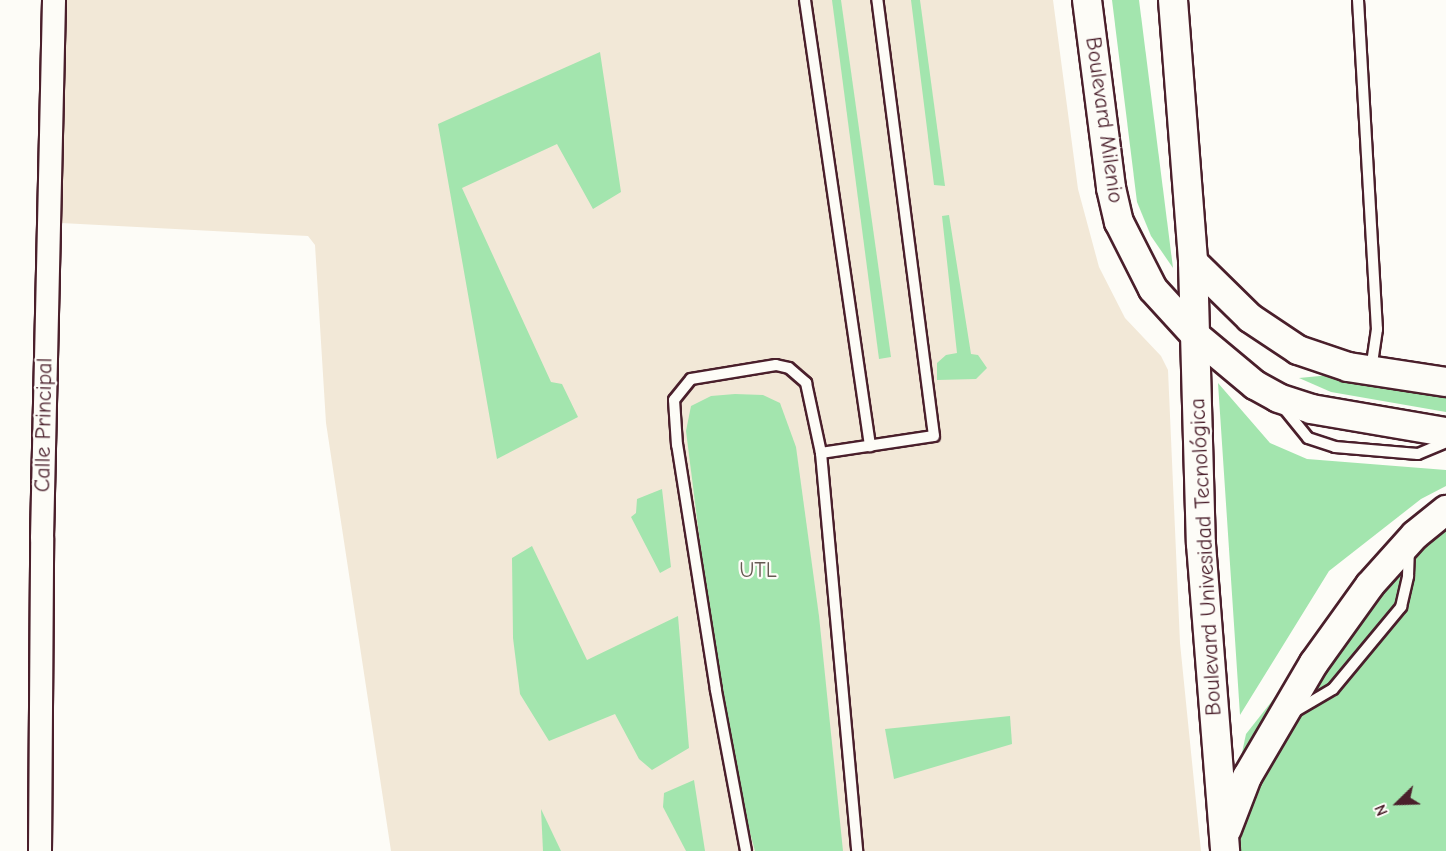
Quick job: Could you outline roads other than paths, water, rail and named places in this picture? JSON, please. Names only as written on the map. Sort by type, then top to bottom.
[{"type":"street","name":"Calle Principal","points":[[40,851],[42,550],[54,0]]},
{"type":"street","name":"Boulevard Milenio","points":[[1087,0],[1103,139],[1119,222],[1153,289],[1195,335],[1273,395],[1311,409],[1446,432]]},
{"type":"street","points":[[1173,0],[1193,262],[1229,300],[1274,336],[1319,358],[1371,370],[1446,382]]},
{"type":"street","name":"Boulevard Univesidad Tecnológica","points":[[1193,262],[1201,544],[1224,844]]},
{"type":"street","points":[[1224,844],[1247,777],[1278,721],[1370,585],[1409,542],[1446,510]]},
{"type":"lane","points":[[805,0],[870,446]]},
{"type":"lane","points":[[821,453],[934,436],[877,0]]},
{"type":"lane","points":[[1358,0],[1377,329],[1371,370]]},
{"type":"lane","points":[[746,851],[716,690],[676,446],[674,400],[682,384],[701,376],[776,365],[789,368],[806,382],[821,453],[857,851]]},
{"type":"lane","points":[[1273,395],[1308,438],[1335,447],[1418,454],[1446,442]]},
{"type":"lane","points":[[1278,721],[1333,689],[1401,607],[1408,576],[1409,542]]},
{"type":"park label","name":"UTL","points":[[758,571]]}]
